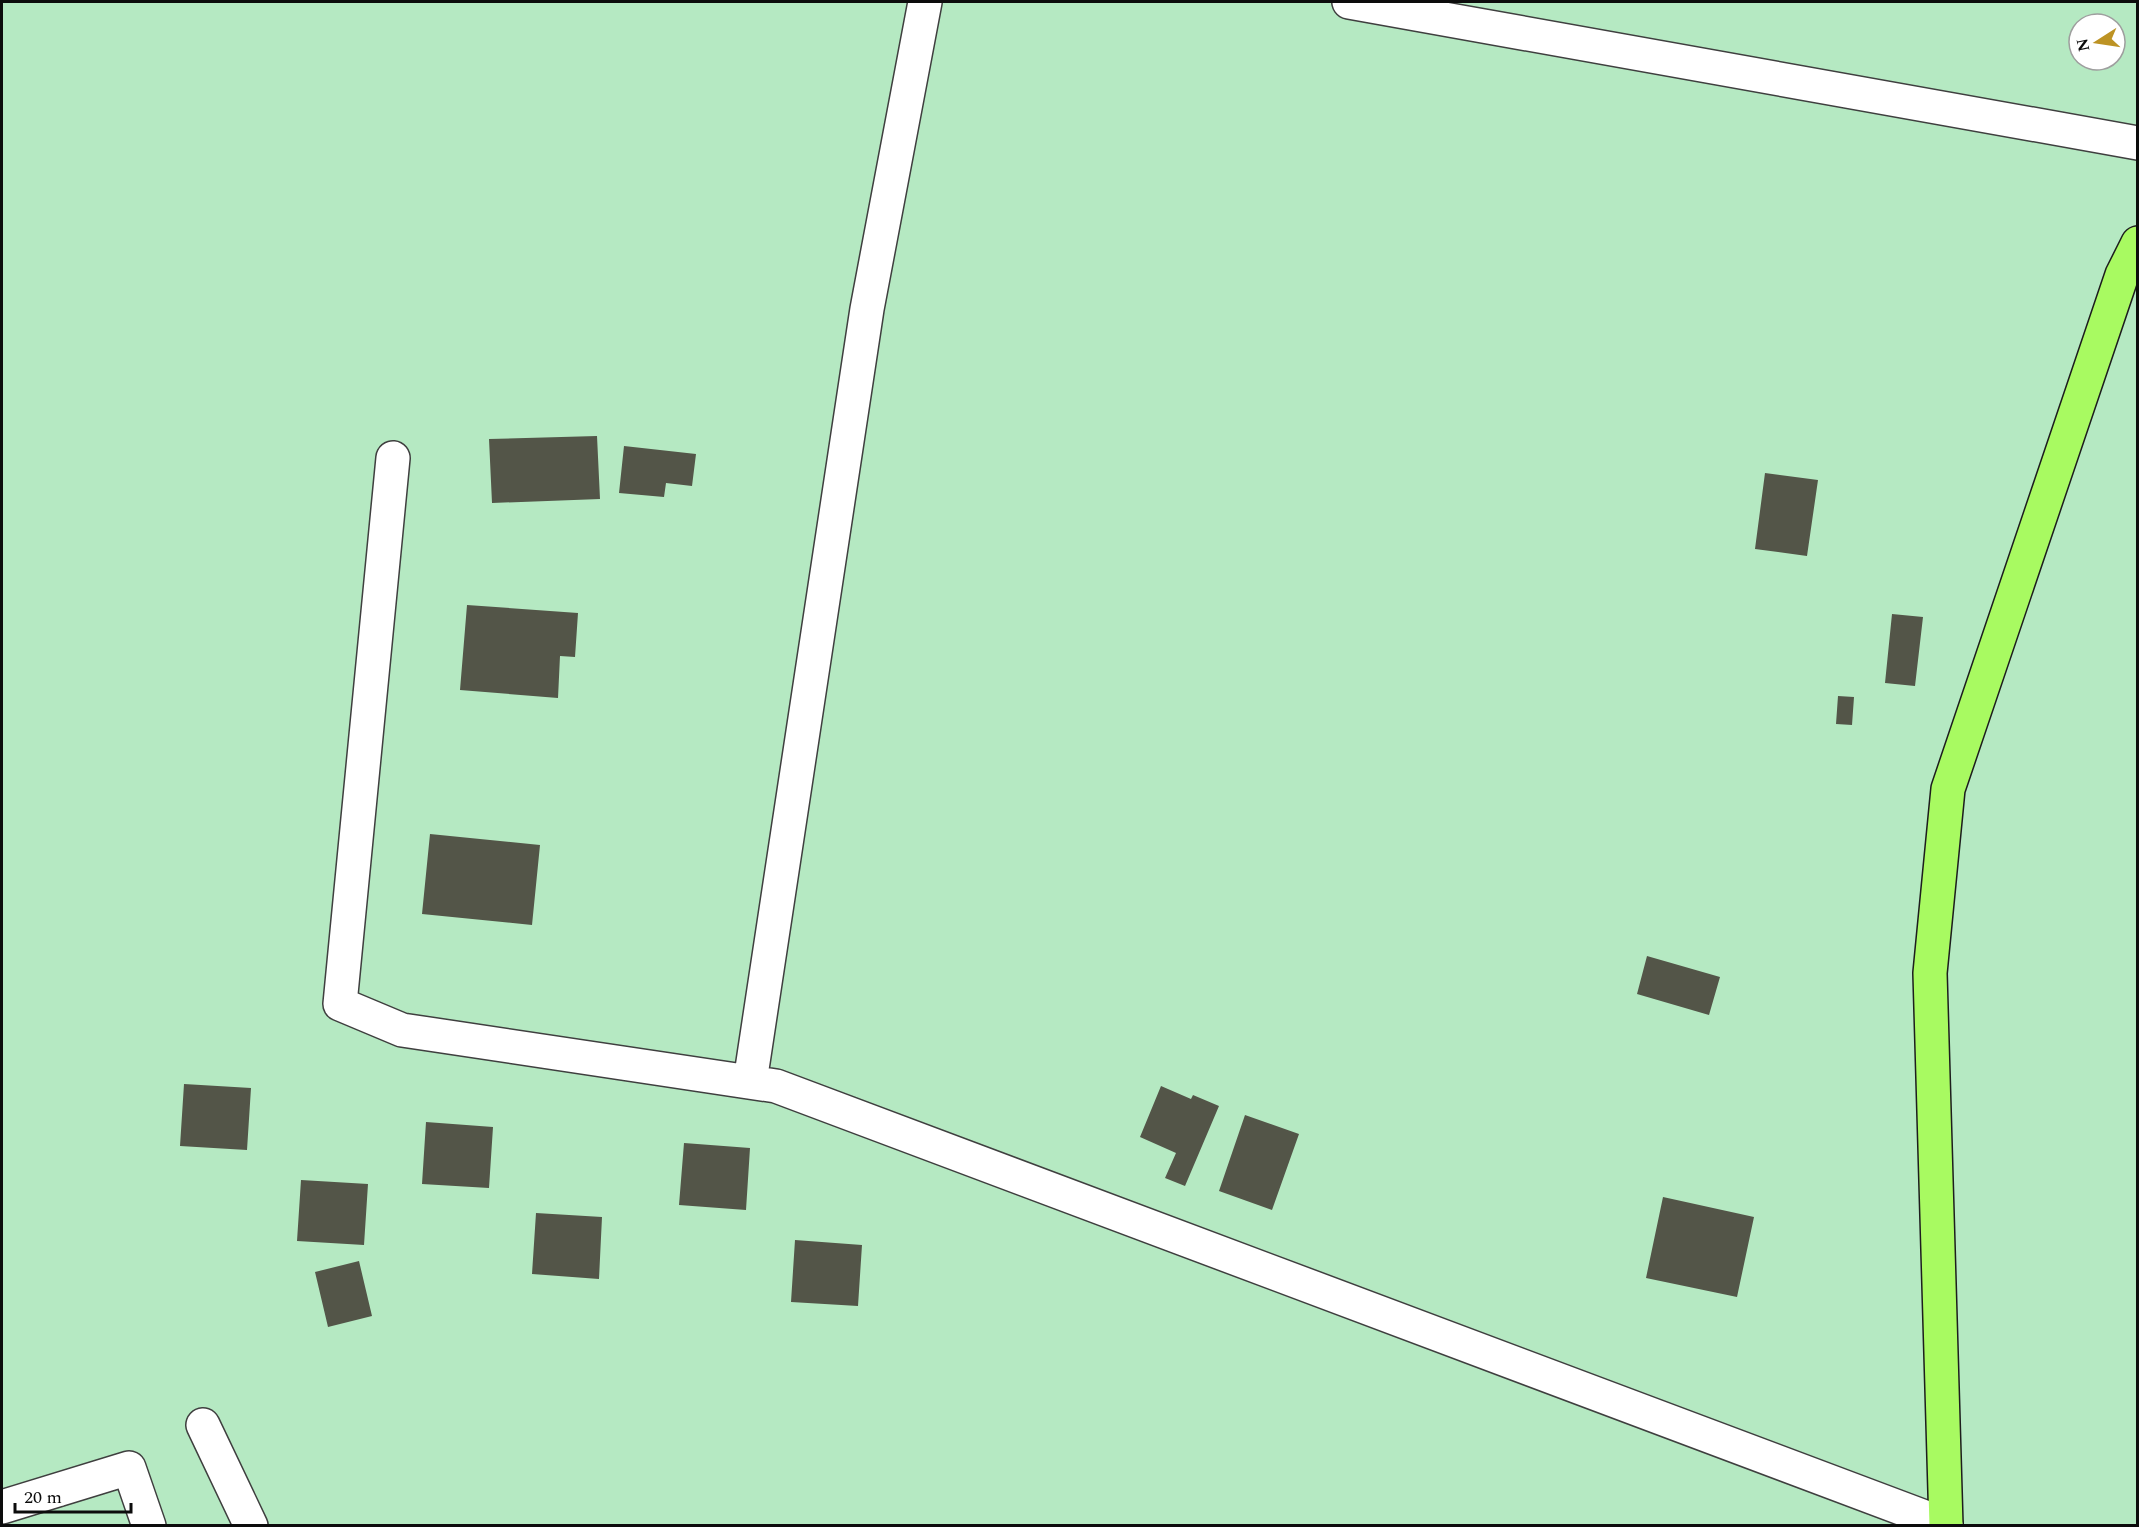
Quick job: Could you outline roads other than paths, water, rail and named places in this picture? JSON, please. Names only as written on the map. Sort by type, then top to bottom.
[{"type":"main road","points":[[1946,1525],[1930,973],[1948,789],[2122,275],[2138,243]]},
{"type":"street","points":[[750,1082],[867,309],[925,2]]},
{"type":"street","points":[[1349,2],[2138,143]]},
{"type":"street","points":[[393,458],[340,1004],[402,1030],[776,1086],[1946,1525]]},
{"type":"street","points":[[203,1425],[251,1526]]},
{"type":"street","points":[[2,1507],[129,1467],[148,1526]]}]
